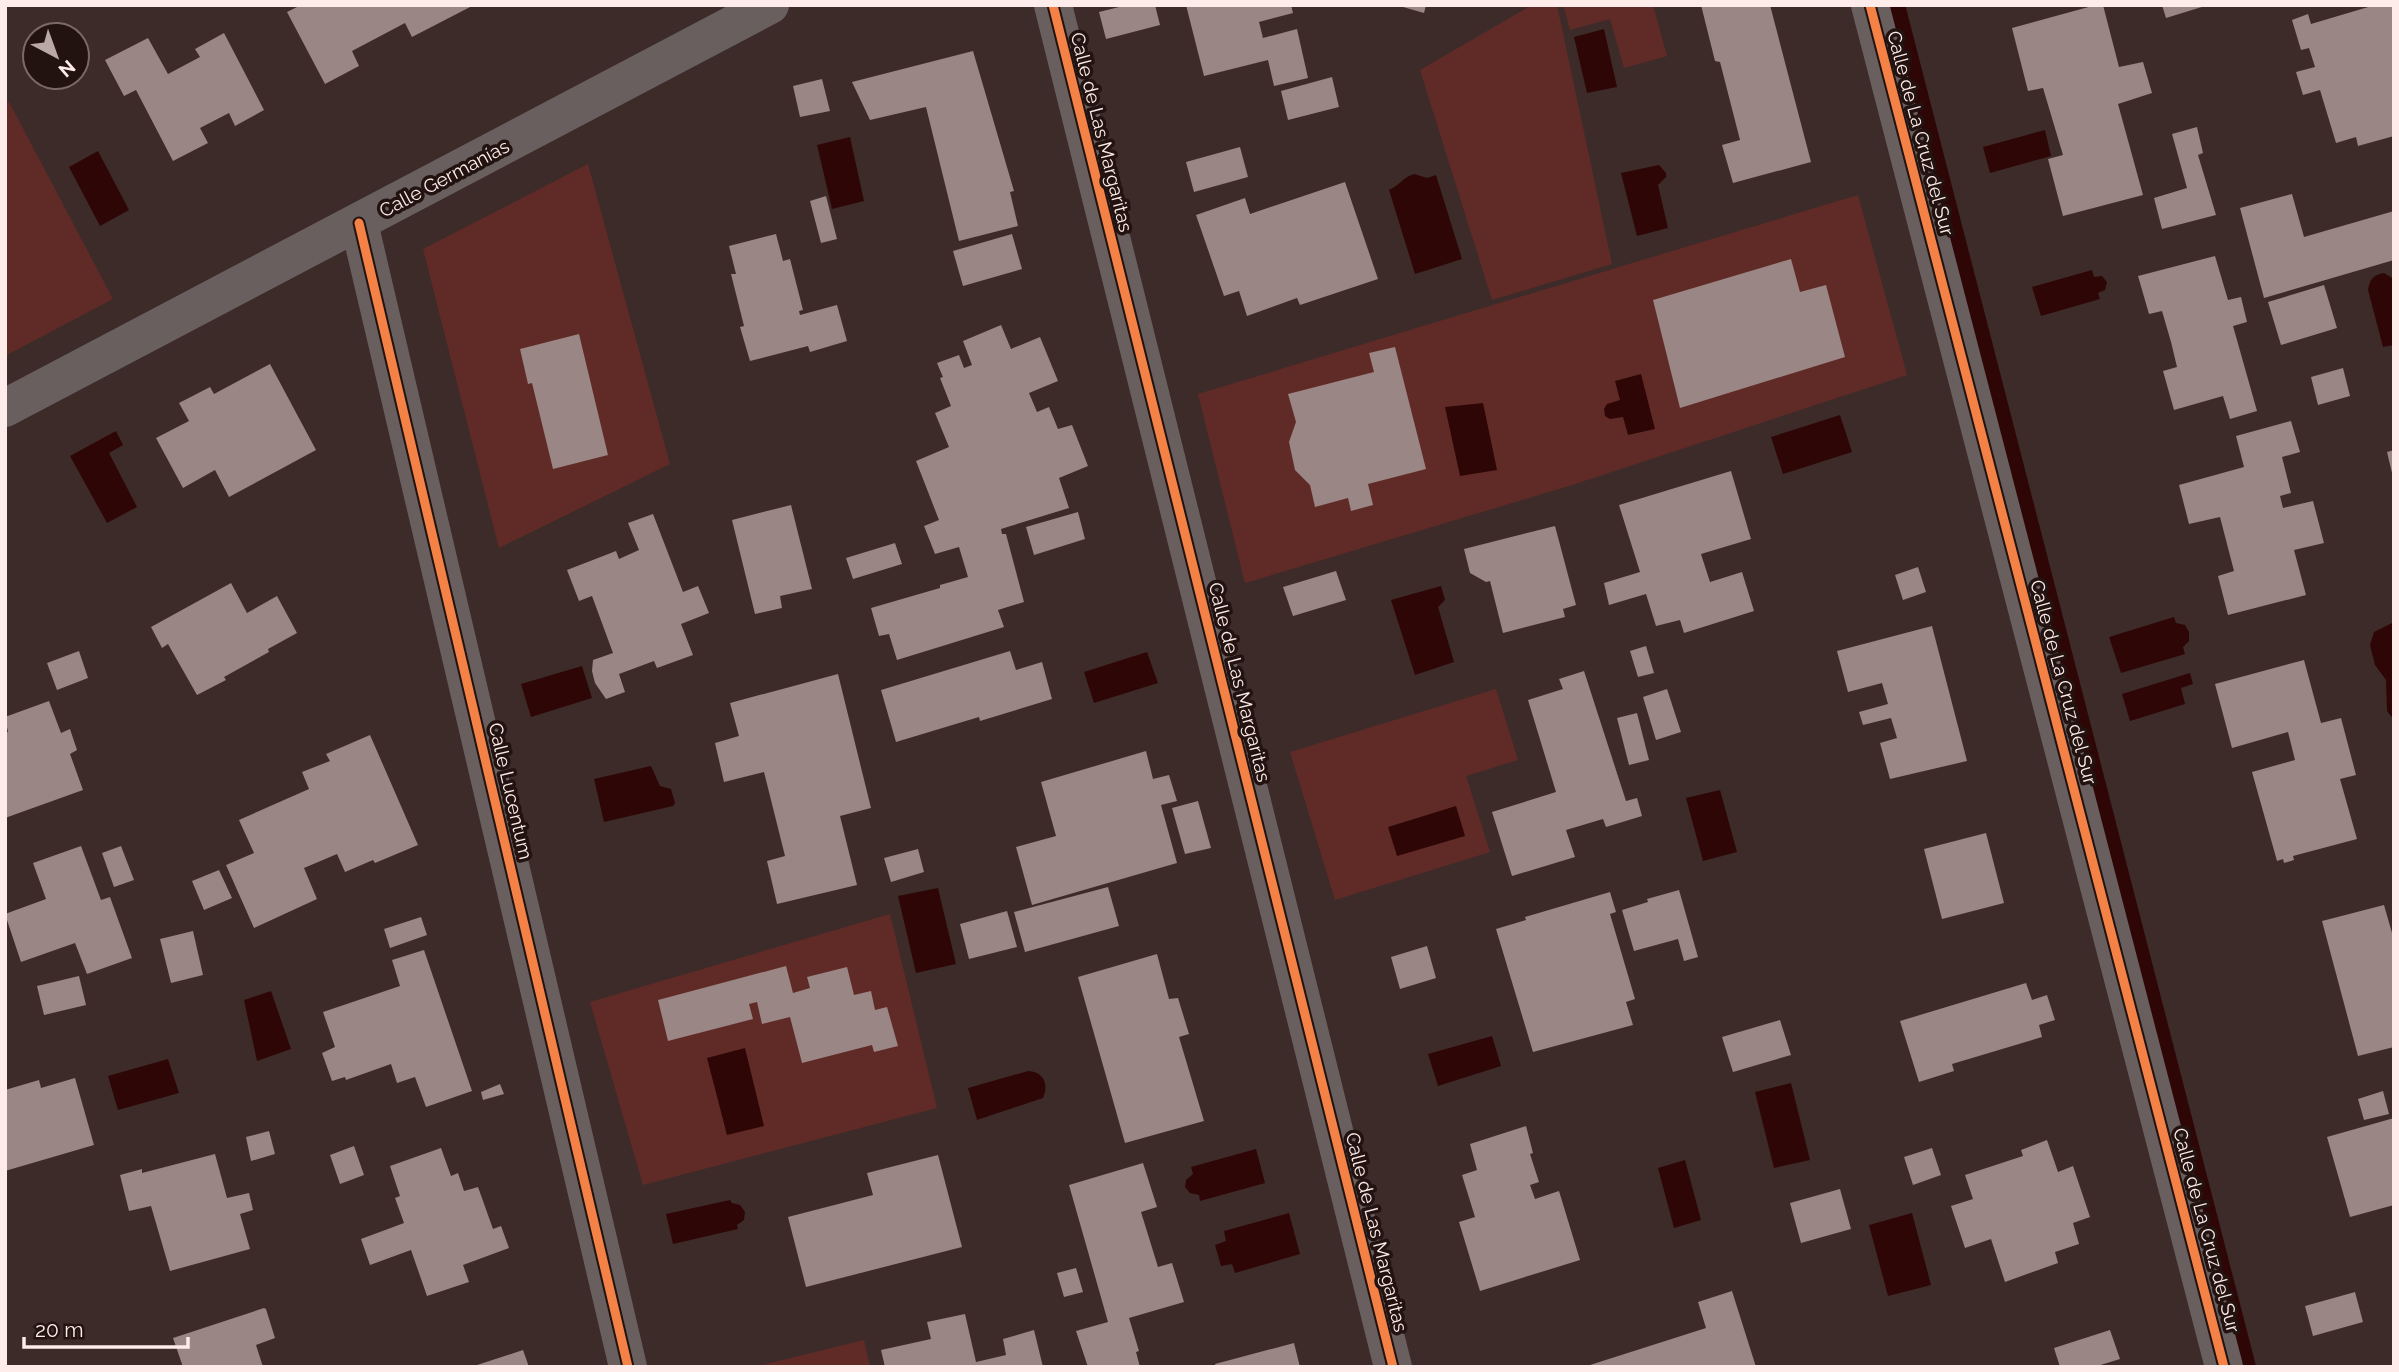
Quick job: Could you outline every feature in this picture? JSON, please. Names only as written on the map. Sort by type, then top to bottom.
[{"type":"street","name":"Calle Germanías","points":[[5,408],[770,5]]},
{"type":"street","name":"Calle de Las Margaritas","points":[[1053,5],[1393,1367]]},
{"type":"street","name":"Calle de La Cruz del Sur","points":[[1870,5],[2224,1367]]},
{"type":"street","name":"Calle Lucentum","points":[[359,222],[628,1367]]},
{"type":"shaded area","points":[[1532,5],[1557,5],[1612,264],[1492,300],[1420,70]]},
{"type":"shaded area","points":[[1563,5],[1653,5],[1667,56],[1624,68],[1610,19],[1570,30]]},
{"type":"shaded area","points":[[1604,29],[1617,87],[1587,93],[1574,37]]},
{"type":"shaded area","points":[[9,102],[113,299],[5,356],[5,104]]},
{"type":"shaded area","points":[[2045,130],[2051,156],[1990,173],[1983,147]]},
{"type":"shaded area","points":[[850,137],[864,201],[832,209],[817,145]]},
{"type":"shaded area","points":[[98,151],[129,210],[100,226],[69,167]]},
{"type":"shaded area","points":[[588,164],[670,464],[499,548],[423,249]]},
{"type":"shaded area","points":[[1659,165],[1666,173],[1666,177],[1658,185],[1668,228],[1637,236],[1621,173]]},
{"type":"shaded area","points":[[1414,174],[1427,178],[1436,175],[1462,259],[1415,274],[1389,190]]},
{"type":"shaded area","points":[[1858,195],[1907,375],[1572,485],[1245,583],[1198,394]]},
{"type":"shaded area","points":[[2092,270],[2094,277],[2102,276],[2107,282],[2105,290],[2098,293],[2100,299],[2041,316],[2032,287]]},
{"type":"shaded area","points":[[2384,273],[2394,279],[2394,345],[2383,347],[2368,290],[2373,278]]},
{"type":"shaded area","points":[[1641,374],[1655,429],[1628,435],[1623,417],[1610,419],[1605,416],[1604,409],[1607,404],[1620,400],[1615,381]]},
{"type":"shaded area","points":[[1483,403],[1497,470],[1460,476],[1445,407]]},
{"type":"shaded area","points":[[1840,415],[1852,452],[1783,474],[1771,437]]},
{"type":"shaded area","points":[[116,431],[123,445],[109,453],[137,507],[107,523],[70,456]]},
{"type":"shaded area","points":[[1441,586],[1445,600],[1438,607],[1454,662],[1415,675],[1391,600]]},
{"type":"shaded area","points":[[2174,617],[2176,623],[2185,625],[2189,632],[2189,641],[2183,647],[2185,654],[2121,673],[2109,637]]},
{"type":"shaded area","points":[[2394,622],[2394,720],[2387,711],[2386,680],[2375,665],[2370,645],[2374,632]]},
{"type":"shaded area","points":[[1147,652],[1158,683],[1094,703],[1084,672]]},
{"type":"shaded area","points":[[582,666],[592,698],[531,717],[521,684]]},
{"type":"shaded area","points":[[2190,673],[2193,684],[2181,688],[2185,704],[2130,721],[2122,694]]},
{"type":"shaded area","points":[[1496,689],[1518,760],[1466,776],[1490,852],[1335,900],[1290,752]]},
{"type":"shaded area","points":[[651,766],[660,786],[671,789],[675,803],[673,806],[604,822],[594,779]]},
{"type":"shaded area","points":[[1720,790],[1737,852],[1703,861],[1686,798]]},
{"type":"shaded area","points":[[1456,806],[1465,836],[1397,856],[1388,827]]},
{"type":"shaded area","points":[[938,888],[956,964],[916,973],[898,896]]},
{"type":"shaded area","points":[[890,914],[937,1108],[643,1185],[590,1002]]},
{"type":"shaded area","points":[[271,991],[291,1049],[257,1061],[244,1000]]},
{"type":"shaded area","points":[[1492,1036],[1501,1066],[1438,1086],[1428,1054]]},
{"type":"shaded area","points":[[745,1048],[764,1126],[727,1135],[707,1058]]},
{"type":"shaded area","points":[[168,1059],[179,1093],[118,1110],[108,1076]]},
{"type":"shaded area","points":[[1028,1071],[1038,1074],[1044,1080],[1043,1098],[977,1120],[968,1088]]},
{"type":"shaded area","points":[[1791,1083],[1810,1160],[1774,1168],[1755,1092]]},
{"type":"shaded area","points":[[1256,1149],[1265,1183],[1200,1201],[1199,1195],[1190,1193],[1185,1187],[1186,1180],[1193,1174],[1191,1167]]},
{"type":"shaded area","points":[[1685,1160],[1701,1220],[1674,1228],[1658,1168]]},
{"type":"shaded area","points":[[730,1200],[740,1205],[745,1212],[744,1220],[737,1225],[738,1229],[673,1244],[666,1214]]},
{"type":"shaded area","points":[[1289,1213],[1300,1254],[1235,1273],[1232,1264],[1221,1266],[1215,1245],[1226,1241],[1224,1231]]},
{"type":"shaded area","points":[[1912,1213],[1931,1285],[1888,1296],[1869,1225]]},
{"type":"shaded area","points":[[864,1340],[870,1367],[754,1367]]},
{"type":"building","points":[[301,5],[474,5],[412,37],[405,23],[352,51],[359,66],[325,84],[287,12]]},
{"type":"building","points":[[1127,5],[1155,5],[1160,25],[1106,39],[1099,12]]},
{"type":"building","points":[[1186,5],[1291,5],[1293,13],[1259,22],[1263,38],[1297,29],[1308,78],[1274,86],[1268,60],[1204,76]]},
{"type":"building","points":[[1396,5],[1426,5],[1424,13]]},
{"type":"building","points":[[1701,5],[1770,5],[1811,162],[1733,183],[1722,145],[1740,140],[1720,62],[1715,61]]},
{"type":"building","points":[[2103,5],[2119,67],[2143,62],[2152,93],[2118,104],[2143,195],[2063,216],[2048,159],[2063,155],[2043,88],[2028,91],[2012,28]]},
{"type":"building","points":[[2162,5],[2204,5],[2205,6],[2166,18]]},
{"type":"building","points":[[2375,5],[2394,5],[2394,136],[2358,146],[2356,137],[2336,143],[2320,90],[2303,95],[2296,72],[2315,67],[2309,48],[2301,50],[2292,20],[2308,14],[2311,24]]},
{"type":"building","points":[[224,33],[264,110],[235,126],[229,113],[200,128],[208,143],[173,161],[136,90],[124,96],[105,60],[148,38],[168,74],[200,57],[195,49]]},
{"type":"building","points":[[973,51],[1014,191],[1010,192],[1018,226],[959,241],[926,107],[870,120],[852,82]]},
{"type":"building","points":[[1332,77],[1339,107],[1288,120],[1281,91]]},
{"type":"building","points":[[822,79],[830,111],[800,117],[793,86]]},
{"type":"building","points":[[2197,127],[2203,153],[2198,155],[2216,215],[2162,229],[2154,198],[2187,188],[2172,134]]},
{"type":"building","points":[[1240,147],[1248,177],[1194,192],[1186,162]]},
{"type":"building","points":[[1345,182],[1378,279],[1300,305],[1297,298],[1247,316],[1239,291],[1224,296],[1196,215],[1245,198],[1250,214]]},
{"type":"building","points":[[2292,194],[2304,237],[2394,211],[2394,260],[2264,298],[2240,208]]},
{"type":"building","points":[[826,196],[837,239],[821,243],[810,201]]},
{"type":"building","points":[[776,234],[783,261],[790,259],[803,310],[799,311],[800,315],[837,305],[847,341],[810,352],[808,346],[750,361],[740,327],[744,326],[731,274],[736,274],[729,246]]},
{"type":"building","points":[[1012,234],[1022,269],[963,286],[953,251]]},
{"type":"building","points":[[2215,256],[2228,300],[2241,297],[2247,322],[2233,326],[2257,411],[2230,419],[2223,396],[2174,410],[2163,371],[2177,367],[2171,342],[2162,311],[2149,314],[2138,276]]},
{"type":"building","points":[[1791,259],[1800,292],[1826,285],[1845,357],[1680,408],[1653,300]]},
{"type":"building","points":[[2324,285],[2337,328],[2281,345],[2268,302]]},
{"type":"building","points":[[1001,325],[1011,349],[1040,337],[1058,381],[1029,393],[1037,412],[1049,407],[1058,429],[1072,425],[1088,466],[1059,478],[1069,508],[1001,529],[1002,534],[1006,534],[1024,602],[998,610],[1004,627],[897,660],[889,634],[879,636],[871,608],[968,577],[959,547],[935,554],[924,526],[939,520],[916,461],[949,447],[935,413],[951,406],[937,363],[959,355],[964,368],[972,365],[963,341]]},
{"type":"building","points":[[579,334],[608,455],[553,469],[532,383],[528,384],[520,349]]},
{"type":"building","points":[[1395,347],[1426,469],[1368,484],[1373,505],[1351,511],[1348,498],[1315,507],[1310,485],[1295,470],[1289,442],[1296,422],[1288,394],[1374,372],[1369,353]]},
{"type":"building","points":[[270,364],[316,450],[229,497],[215,470],[183,488],[156,438],[189,421],[179,403],[210,387],[214,394]]},
{"type":"building","points":[[2343,368],[2350,396],[2318,405],[2311,377]]},
{"type":"building","points":[[2291,421],[2300,452],[2282,457],[2291,493],[2280,496],[2283,508],[2313,501],[2324,543],[2294,550],[2306,595],[2228,615],[2218,576],[2234,571],[2220,517],[2189,524],[2179,485],[2244,467],[2236,436]]},
{"type":"building","points":[[2394,450],[2394,476],[2393,477],[2387,452]]},
{"type":"building","points":[[1731,471],[1751,539],[1701,554],[1710,582],[1742,572],[1754,611],[1684,633],[1680,620],[1656,626],[1646,594],[1609,605],[1604,583],[1640,572],[1619,505]]},
{"type":"building","points":[[791,505],[812,589],[780,596],[782,608],[755,614],[732,520]]},
{"type":"building","points":[[1078,512],[1085,539],[1034,555],[1026,527]]},
{"type":"building","points":[[653,514],[683,592],[698,586],[709,613],[681,624],[693,655],[657,668],[654,661],[619,674],[625,692],[606,699],[595,683],[593,660],[613,653],[592,596],[579,601],[567,570],[616,551],[619,559],[639,550],[628,523]]},
{"type":"building","points":[[1555,526],[1576,605],[1563,609],[1565,617],[1503,633],[1490,581],[1486,582],[1470,573],[1464,549]]},
{"type":"building","points":[[895,543],[902,564],[853,579],[846,558]]},
{"type":"building","points":[[1918,567],[1926,592],[1903,600],[1895,575]]},
{"type":"building","points":[[1336,571],[1346,600],[1293,616],[1283,587]]},
{"type":"building","points":[[231,583],[247,613],[277,596],[297,633],[224,677],[226,680],[197,695],[168,644],[162,648],[151,627]]},
{"type":"building","points":[[1932,626],[1967,761],[1890,779],[1880,743],[1897,738],[1891,718],[1863,725],[1859,712],[1888,704],[1882,683],[1848,692],[1837,651]]},
{"type":"building","points":[[1646,646],[1654,673],[1638,677],[1630,651]]},
{"type":"building","points":[[79,651],[88,678],[57,690],[47,663]]},
{"type":"building","points":[[1010,651],[1016,670],[1042,662],[1052,699],[896,742],[881,690]]},
{"type":"building","points":[[2304,660],[2321,723],[2341,718],[2356,775],[2340,779],[2357,839],[2293,856],[2294,860],[2284,863],[2283,859],[2277,861],[2252,772],[2295,760],[2288,732],[2232,748],[2215,684]]},
{"type":"building","points":[[1584,671],[1626,801],[1637,798],[1642,816],[1606,827],[1603,819],[1566,830],[1575,857],[1512,876],[1492,812],[1556,792],[1528,700],[1563,689],[1559,679]]},
{"type":"building","points":[[838,674],[871,808],[840,816],[857,885],[777,904],[767,861],[785,856],[764,772],[724,782],[715,743],[739,736],[730,703]]},
{"type":"building","points":[[1667,689],[1681,732],[1656,740],[1643,697]]},
{"type":"building","points":[[49,701],[61,733],[70,729],[77,750],[70,754],[83,790],[5,818],[5,733],[8,732],[5,717]]},
{"type":"building","points":[[1637,713],[1649,760],[1629,765],[1617,718]]},
{"type":"building","points":[[370,735],[418,845],[345,872],[337,854],[304,868],[317,899],[254,928],[226,865],[254,853],[239,820],[309,789],[302,772],[330,761],[326,754]]},
{"type":"building","points":[[1146,751],[1153,779],[1169,775],[1177,801],[1161,805],[1177,863],[1032,905],[1016,847],[1056,836],[1041,782]]},
{"type":"building","points":[[1198,801],[1211,848],[1185,854],[1172,808]]},
{"type":"building","points":[[1986,833],[2004,903],[1942,919],[1924,849]]},
{"type":"building","points":[[81,846],[101,900],[110,897],[132,958],[87,974],[75,943],[21,962],[5,914],[46,899],[33,863]]},
{"type":"building","points":[[121,846],[134,880],[114,887],[102,853]]},
{"type":"building","points":[[918,849],[924,872],[891,882],[884,858]]},
{"type":"building","points":[[219,870],[232,898],[204,910],[192,881]]},
{"type":"building","points":[[1108,887],[1119,926],[1025,952],[1014,912]]},
{"type":"building","points":[[1679,890],[1698,957],[1684,961],[1678,939],[1634,951],[1622,910],[1648,902],[1647,899]]},
{"type":"building","points":[[1610,892],[1616,912],[1610,914],[1635,999],[1626,1002],[1633,1025],[1533,1052],[1496,929],[1526,920],[1525,917]]},
{"type":"building","points":[[2384,905],[2394,940],[2394,1047],[2358,1056],[2322,921]]},
{"type":"building","points":[[1007,911],[1017,947],[969,959],[960,924]]},
{"type":"building","points":[[421,917],[427,935],[390,948],[384,929]]},
{"type":"building","points":[[193,931],[203,975],[171,983],[160,939]]},
{"type":"building","points":[[1427,946],[1436,978],[1400,989],[1391,957]]},
{"type":"building","points":[[424,950],[472,1091],[426,1107],[415,1077],[397,1083],[391,1064],[346,1080],[345,1077],[332,1081],[322,1053],[335,1047],[323,1012],[400,986],[392,960]]},
{"type":"building","points":[[1157,954],[1169,999],[1178,998],[1189,1034],[1179,1037],[1204,1121],[1125,1143],[1078,977]]},
{"type":"building","points":[[786,966],[793,993],[810,988],[807,977],[847,967],[854,995],[871,991],[875,1010],[887,1007],[898,1046],[874,1052],[872,1045],[802,1063],[790,1017],[762,1024],[757,1002],[749,1004],[753,1019],[668,1041],[658,1000]]},
{"type":"building","points":[[79,976],[86,1005],[44,1015],[37,986]]},
{"type":"building","points":[[2026,983],[2032,1000],[2047,995],[2055,1020],[2039,1025],[2042,1037],[1952,1064],[1954,1071],[1919,1082],[1900,1021]]},
{"type":"building","points":[[1780,1020],[1791,1055],[1733,1072],[1722,1037]]},
{"type":"building","points":[[75,1078],[94,1145],[5,1171],[5,1090],[39,1080],[41,1088]]},
{"type":"building","points":[[500,1084],[504,1094],[483,1100],[481,1092]]},
{"type":"building","points":[[2383,1091],[2389,1114],[2364,1120],[2358,1099]]},
{"type":"building","points":[[2394,1118],[2394,1205],[2350,1217],[2327,1137]]},
{"type":"building","points":[[1526,1126],[1533,1153],[1530,1154],[1539,1182],[1530,1185],[1535,1199],[1559,1191],[1580,1260],[1480,1291],[1459,1222],[1475,1217],[1462,1175],[1477,1170],[1470,1144]]},
{"type":"building","points":[[269,1131],[275,1154],[251,1161],[246,1137]]},
{"type":"building","points":[[2047,1140],[2058,1172],[2073,1166],[2090,1217],[2073,1223],[2079,1244],[2055,1252],[2058,1263],[2005,1282],[1991,1239],[1965,1248],[1951,1206],[1973,1199],[1965,1175],[2023,1156],[2021,1150]]},
{"type":"building","points":[[354,1146],[364,1175],[340,1184],[330,1155]]},
{"type":"building","points":[[441,1148],[451,1176],[458,1173],[464,1191],[478,1187],[493,1229],[501,1226],[509,1248],[463,1265],[469,1282],[427,1296],[411,1250],[370,1265],[361,1239],[404,1223],[395,1198],[400,1196],[390,1166]]},
{"type":"building","points":[[1932,1148],[1941,1175],[1913,1185],[1904,1157]]},
{"type":"building","points":[[215,1154],[227,1198],[249,1193],[253,1210],[240,1214],[250,1249],[170,1271],[151,1206],[129,1211],[120,1175],[142,1169],[142,1173]]},
{"type":"building","points":[[938,1155],[962,1247],[806,1287],[788,1217],[873,1195],[867,1173]]},
{"type":"building","points":[[1143,1163],[1157,1207],[1141,1212],[1158,1267],[1172,1263],[1184,1302],[1129,1318],[1139,1351],[1136,1352],[1140,1367],[1088,1367],[1076,1331],[1108,1322],[1069,1185]]},
{"type":"building","points":[[1840,1189],[1851,1229],[1801,1243],[1790,1203]]},
{"type":"building","points":[[1076,1268],[1083,1292],[1064,1297],[1057,1273]]},
{"type":"building","points":[[1732,1291],[1756,1367],[1590,1367],[1706,1328],[1698,1302]]},
{"type":"building","points":[[2355,1292],[2363,1322],[2313,1336],[2305,1306]]},
{"type":"building","points":[[264,1308],[275,1338],[256,1345],[263,1367],[183,1367],[173,1338]]},
{"type":"building","points":[[965,1314],[976,1362],[1006,1355],[1003,1339],[1034,1330],[1043,1367],[885,1367],[881,1350],[931,1339],[927,1322]]},
{"type":"building","points":[[2110,1330],[2120,1359],[2094,1367],[2060,1367],[2054,1348]]},
{"type":"building","points":[[1294,1343],[1300,1367],[1216,1367],[1215,1364]]},
{"type":"building","points":[[523,1350],[529,1367],[474,1367],[474,1366]]},
{"type":"waterway","points":[[1897,5],[2248,1367]]},
{"type":"cycle path","points":[[1053,5],[1393,1367]]},
{"type":"cycle path","points":[[1870,5],[2224,1367]]},
{"type":"cycle path","points":[[359,223],[628,1367]]}]
